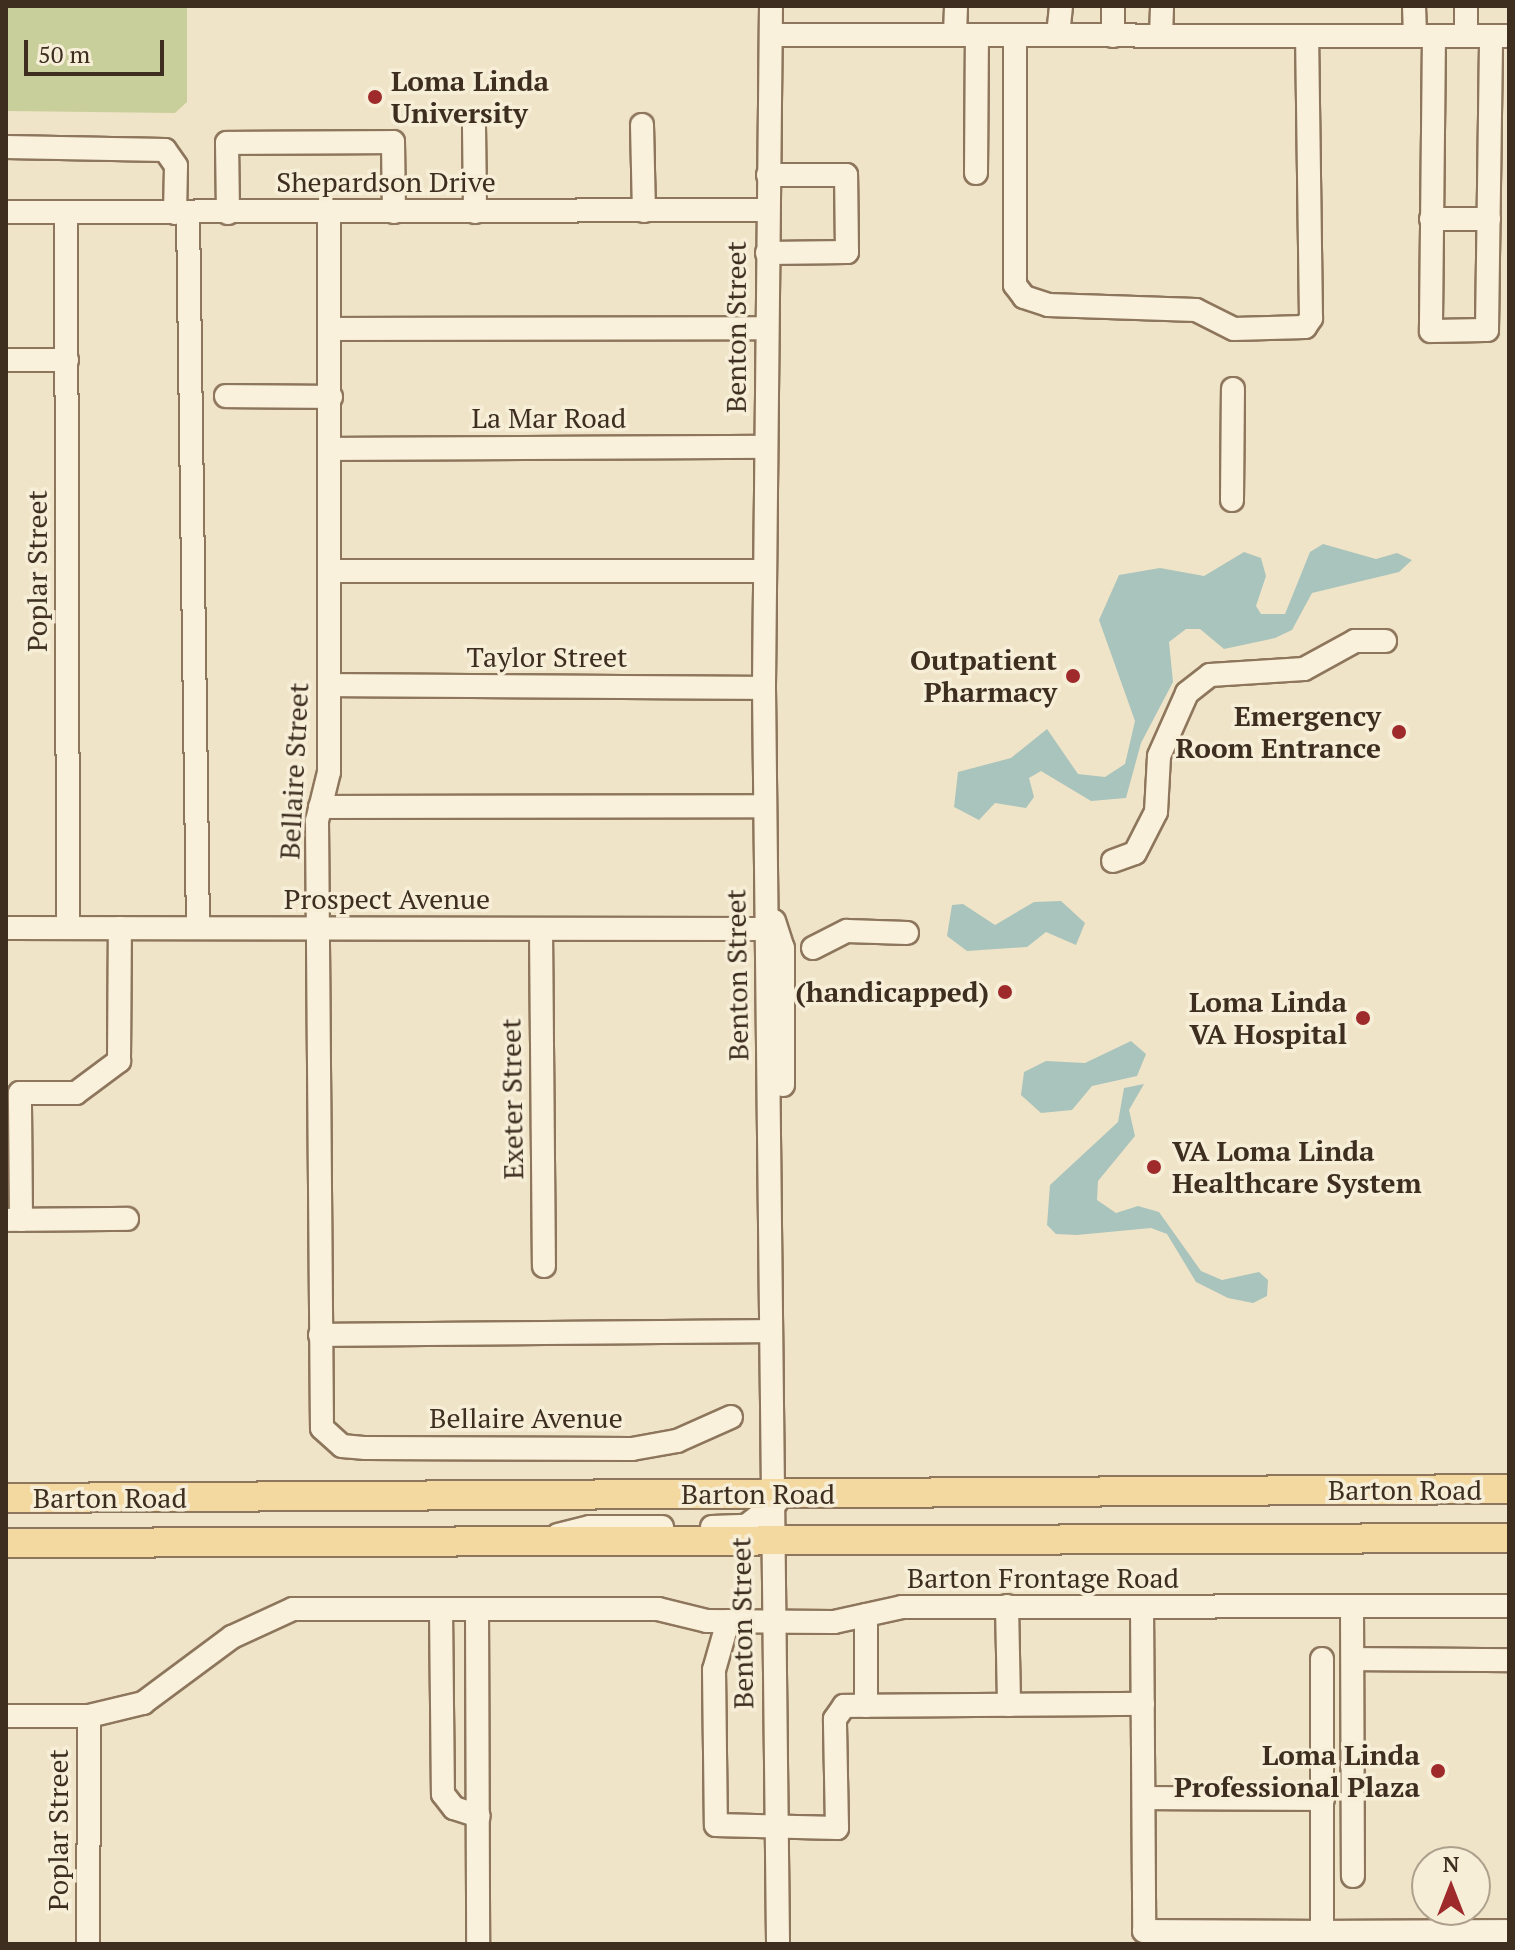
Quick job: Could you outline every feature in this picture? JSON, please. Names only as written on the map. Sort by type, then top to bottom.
[{"type":"main road","name":"Barton Road","points":[[6,1498],[774,1498],[1509,1489]]},
{"type":"main road","name":"Barton Road","points":[[6,1543],[771,1537],[1509,1538]]},
{"type":"street","name":"Benton Street","points":[[771,6],[764,688],[769,1331],[774,1498],[771,1537],[778,1944]]},
{"type":"street","points":[[956,6],[966,35],[976,173]]},
{"type":"street","points":[[1058,35],[1061,6]]},
{"type":"street","points":[[1113,6],[1113,36]]},
{"type":"street","points":[[1161,36],[1162,6]]},
{"type":"street","points":[[771,35],[1113,36],[1161,36],[1307,36],[1425,36],[1500,36],[1489,219],[1487,330],[1431,331],[1425,36],[1414,6]]},
{"type":"street","points":[[1466,6],[1466,36]]},
{"type":"street","points":[[1015,35],[1015,285],[1048,305],[1196,310],[1234,329],[1305,327],[1311,318],[1307,36]]},
{"type":"street","points":[[642,125],[644,211]]},
{"type":"street","points":[[474,126],[475,212]]},
{"type":"street","points":[[228,213],[227,143],[378,142],[393,142],[394,212]]},
{"type":"street","points":[[6,147],[159,147],[176,166],[182,213],[198,928]]},
{"type":"street","points":[[767,253],[847,252],[846,175],[768,175]]},
{"type":"street","name":"Shepardson Drive","points":[[6,212],[767,210]]},
{"type":"street","name":"Bellaire Street","points":[[322,1428],[319,928],[320,807],[329,772],[332,571],[329,213]]},
{"type":"street","name":"Poplar Street","points":[[66,214],[68,928]]},
{"type":"street","points":[[1431,219],[1489,219]]},
{"type":"street","points":[[330,329],[766,328]]},
{"type":"street","points":[[6,360],[67,360]]},
{"type":"street","points":[[1232,500],[1233,389]]},
{"type":"street","points":[[226,396],[331,397]]},
{"type":"street","name":"La Mar Road","points":[[332,449],[766,447]]},
{"type":"street","points":[[332,571],[765,571]]},
{"type":"street","points":[[1113,861],[1135,853],[1156,812],[1159,756],[1187,693],[1210,675],[1304,669],[1355,641],[1385,641]]},
{"type":"street","name":"Taylor Street","points":[[330,685],[764,688]]},
{"type":"street","points":[[320,807],[765,806]]},
{"type":"street","points":[[546,1540],[590,1527],[746,1526],[774,1498],[783,958],[766,906]]},
{"type":"street","name":"Prospect Avenue","points":[[6,928],[767,929]]},
{"type":"street","points":[[120,928],[119,1061],[76,1093],[20,1093],[13,1220],[127,1219]]},
{"type":"street","name":"Exeter Street","points":[[541,930],[544,1266]]},
{"type":"street","points":[[813,948],[847,931],[907,933]]},
{"type":"street","points":[[320,1335],[769,1331]]},
{"type":"street","name":"Bellaire Avenue","points":[[322,1428],[342,1446],[366,1448],[632,1449],[677,1441],[731,1417]]},
{"type":"street","points":[[1007,1606],[1009,1705]]},
{"type":"street","name":"Barton Frontage Road","points":[[89,1716],[143,1703],[232,1637],[293,1609],[658,1609],[728,1621],[772,1622],[866,1615],[902,1607],[1509,1606]]},
{"type":"street","points":[[1142,1607],[1144,1931],[1509,1931]]},
{"type":"street","points":[[1352,1607],[1353,1876]]},
{"type":"street","points":[[441,1609],[443,1794],[454,1808],[479,1816]]},
{"type":"street","points":[[477,1609],[478,1944]]},
{"type":"street","points":[[866,1615],[866,1706]]},
{"type":"street","points":[[728,1621],[714,1670],[712,1823],[776,1828],[837,1828],[835,1719],[844,1706],[1143,1704]]},
{"type":"street","points":[[1322,1659],[1322,1932]]},
{"type":"street","points":[[1353,1659],[1509,1660]]},
{"type":"street","points":[[6,1716],[89,1716]]},
{"type":"street","name":"Poplar Street","points":[[88,1944],[89,1716]]},
{"type":"street","points":[[1145,1798],[1323,1799]]},
{"type":"green space","points":[[6,6],[187,6],[187,102],[175,113],[6,111]]},
{"type":"water","points":[[1323,544],[1376,559],[1397,553],[1412,560],[1399,572],[1312,593],[1292,630],[1275,638],[1224,649],[1200,629],[1186,629],[1169,642],[1173,682],[1141,743],[1126,798],[1091,801],[1041,771],[1029,778],[1034,797],[1026,808],[995,803],[979,820],[954,807],[958,772],[1011,758],[1047,729],[1078,774],[1105,777],[1125,764],[1135,721],[1099,620],[1119,575],[1160,568],[1204,576],[1244,552],[1261,558],[1266,576],[1256,606],[1261,614],[1285,614],[1310,552]]},
{"type":"water","points":[[1061,901],[1085,923],[1076,945],[1046,932],[1027,947],[967,951],[947,936],[952,905],[963,904],[995,925],[1034,902]]},
{"type":"water","points":[[1131,1041],[1146,1054],[1137,1076],[1092,1086],[1072,1110],[1041,1113],[1021,1095],[1024,1072],[1046,1061],[1085,1063]]},
{"type":"water","points":[[1144,1084],[1129,1110],[1135,1136],[1098,1181],[1097,1200],[1116,1213],[1138,1206],[1159,1212],[1201,1271],[1222,1280],[1259,1272],[1268,1280],[1267,1296],[1253,1303],[1228,1298],[1196,1282],[1167,1234],[1151,1228],[1077,1235],[1056,1234],[1047,1225],[1050,1185],[1118,1122],[1124,1088]]},
{"type":"place","name":"Loma Linda University","points":[[375,97]]},
{"type":"place","name":"Outpatient Pharmacy","points":[[1073,676]]},
{"type":"place","name":"Emergency Room Entrance","points":[[1399,732]]},
{"type":"place","name":"(handicapped)","points":[[1005,992]]},
{"type":"place","name":"Loma Linda VA Hospital","points":[[1363,1018]]},
{"type":"place","name":"VA Loma Linda Healthcare System","points":[[1154,1167]]},
{"type":"place","name":"Loma Linda Professional Plaza","points":[[1438,1771]]}]
